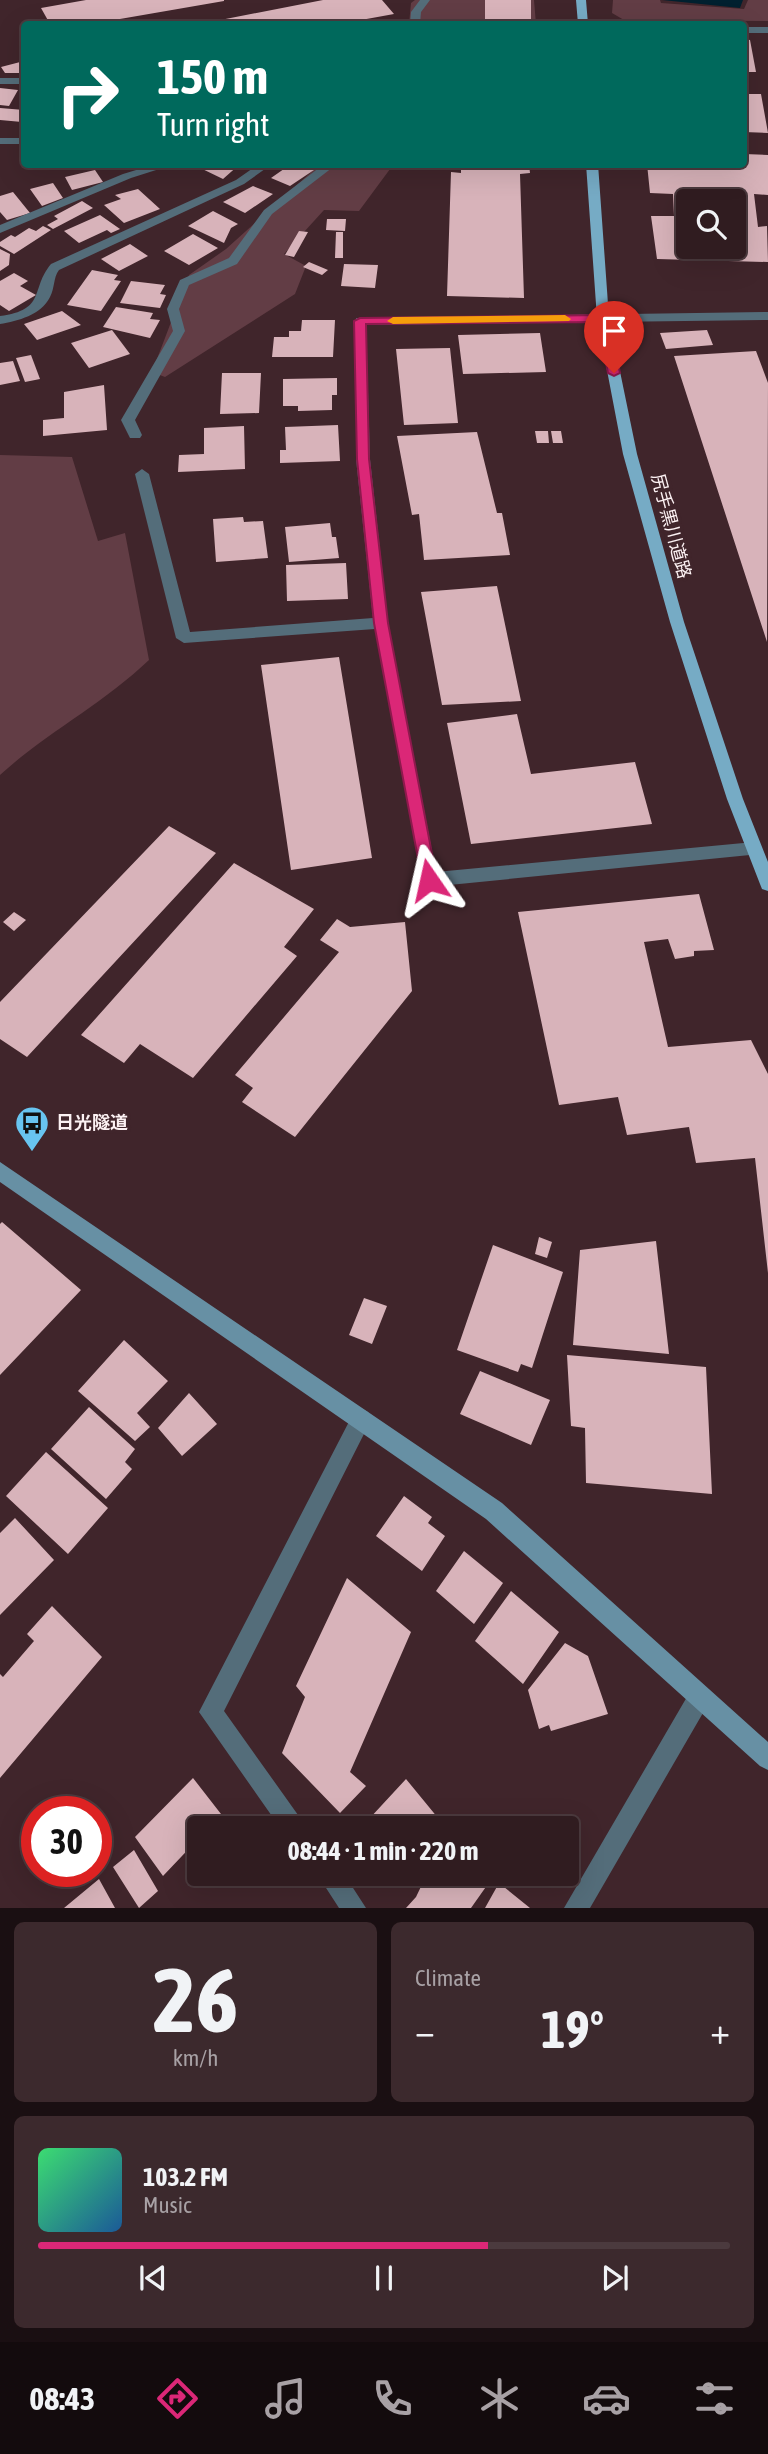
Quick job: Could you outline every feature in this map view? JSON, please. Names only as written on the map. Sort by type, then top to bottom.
[{"type":"main road","points":[[581,0],[583,21]]},
{"type":"main road","name":"尻手黒川道路","points":[[592,168],[603,318],[630,454],[653,544],[754,849],[768,883]]},
{"type":"street","points":[[415,21],[416,12],[425,0]]},
{"type":"street","points":[[747,30],[768,30]]},
{"type":"street","points":[[0,81],[21,81]]},
{"type":"street","points":[[0,141],[21,141]]},
{"type":"street","points":[[0,229],[127,176],[156,168]]},
{"type":"street","points":[[240,181],[244,168]]},
{"type":"street","points":[[0,320],[9,320],[36,306],[45,296],[46,277],[55,267],[240,181],[261,168]]},
{"type":"street","points":[[135,435],[128,420],[133,405],[164,360],[179,331],[173,309],[184,283],[233,261],[268,212],[327,168]]},
{"type":"street","points":[[754,849],[429,880],[381,623],[363,459],[360,321],[768,316]]},
{"type":"street","points":[[142,474],[184,638],[381,623]]},
{"type":"street","points":[[0,1171],[494,1511],[768,1758]]},
{"type":"street","points":[[287,1816],[211,1712],[361,1419]]},
{"type":"street","points":[[576,1908],[699,1698]]},
{"type":"street","points":[[338,1886],[354,1908]]},
{"type":"shaded area","points":[[415,0],[534,0],[536,21],[409,21],[411,3]]},
{"type":"shaded area","points":[[613,0],[660,0],[661,3],[744,9],[748,0],[768,0],[768,21],[624,20],[612,13]]},
{"type":"shaded area","points":[[316,168],[391,168],[359,211],[324,210],[284,254],[306,266],[295,294],[165,377],[152,372],[189,275],[226,249]]},
{"type":"shaded area","points":[[0,455],[72,457],[98,541],[125,533],[149,660],[113,691],[0,775]]},
{"type":"water","points":[[662,0],[743,0],[740,8]]},
{"type":"building","points":[[86,0],[224,0],[108,21],[48,21],[41,8]]},
{"type":"building","points":[[323,0],[382,0],[394,14],[356,21],[215,21]]},
{"type":"building","points":[[485,0],[531,0],[531,21],[485,21]]},
{"type":"building","points":[[747,40],[750,40],[756,72],[747,72]]},
{"type":"building","points":[[21,62],[21,73],[5,73],[1,67]]},
{"type":"building","points":[[0,88],[18,90],[9,106],[0,105]]},
{"type":"building","points":[[747,94],[761,94],[768,133],[747,132]]},
{"type":"building","points":[[0,108],[21,110],[21,122],[0,120]]},
{"type":"building","points":[[747,154],[768,155],[768,195],[754,194],[758,227],[767,226],[768,262],[657,259],[651,216],[674,216],[673,194],[650,193],[647,168],[747,168]]},
{"type":"building","points":[[200,168],[235,168],[223,179]]},
{"type":"building","points":[[285,168],[314,170],[290,186],[271,178]]},
{"type":"building","points":[[461,168],[529,168],[530,173],[520,174],[524,298],[447,296],[451,172],[461,173]]},
{"type":"building","points":[[95,170],[103,182],[72,190],[65,177]]},
{"type":"building","points":[[53,183],[63,198],[42,206],[30,189]]},
{"type":"building","points":[[253,186],[273,194],[245,213],[223,202]]},
{"type":"building","points":[[138,189],[160,209],[124,223],[104,205],[121,199],[115,195]]},
{"type":"building","points":[[13,192],[30,213],[7,220],[0,212],[0,196]]},
{"type":"building","points":[[82,201],[93,208],[53,229],[47,225],[58,219],[54,216]]},
{"type":"building","points":[[213,211],[238,224],[231,228],[224,243],[188,226]]},
{"type":"building","points":[[100,215],[120,229],[111,233],[107,230],[79,243],[64,231]]},
{"type":"building","points":[[327,219],[346,219],[345,231],[326,230]]},
{"type":"building","points":[[43,226],[51,230],[14,254],[0,246],[0,242],[11,235],[15,237],[29,228],[36,231]]},
{"type":"building","points":[[299,231],[308,232],[294,257],[285,255]]},
{"type":"building","points":[[336,232],[343,232],[343,258],[335,258]]},
{"type":"building","points":[[193,234],[218,248],[189,265],[164,251]]},
{"type":"building","points":[[130,244],[148,256],[119,271],[101,259]]},
{"type":"building","points":[[0,249],[10,254],[9,265],[0,271]]},
{"type":"building","points":[[309,262],[328,270],[322,275],[303,267]]},
{"type":"building","points":[[344,264],[378,265],[375,288],[341,286]]},
{"type":"building","points":[[92,270],[118,275],[114,280],[121,281],[101,311],[67,305]]},
{"type":"building","points":[[14,273],[28,281],[20,286],[36,295],[9,311],[0,305],[0,281]]},
{"type":"building","points":[[131,281],[165,285],[160,294],[166,295],[160,308],[120,303]]},
{"type":"building","points":[[116,307],[153,313],[150,319],[160,320],[150,338],[103,327]]},
{"type":"building","points":[[62,311],[81,325],[37,340],[24,324]]},
{"type":"building","points":[[302,320],[335,320],[333,357],[272,357],[274,337],[289,337],[289,331],[301,331]]},
{"type":"building","points":[[112,330],[130,354],[89,368],[71,343]]},
{"type":"building","points":[[707,330],[713,345],[666,349],[660,333]]},
{"type":"building","points":[[540,333],[546,372],[463,374],[458,335]]},
{"type":"building","points":[[450,348],[458,423],[404,425],[396,349]]},
{"type":"building","points":[[756,351],[768,383],[767,642],[674,356]]},
{"type":"building","points":[[31,355],[40,379],[25,382],[16,358]]},
{"type":"building","points":[[13,361],[20,381],[0,385],[0,363]]},
{"type":"building","points":[[222,373],[261,373],[259,413],[220,414]]},
{"type":"building","points":[[337,378],[337,395],[332,395],[332,410],[298,411],[298,406],[283,406],[283,379]]},
{"type":"building","points":[[104,385],[107,430],[43,436],[43,420],[64,418],[64,392]]},
{"type":"building","points":[[338,425],[340,461],[280,463],[280,450],[286,450],[285,427]]},
{"type":"building","points":[[244,426],[245,469],[178,472],[179,455],[204,454],[204,428]]},
{"type":"building","points":[[535,431],[548,431],[549,443],[537,443]]},
{"type":"building","points":[[551,431],[561,431],[563,443],[553,443]]},
{"type":"building","points":[[477,432],[497,513],[502,513],[510,555],[424,560],[419,514],[412,515],[397,436]]},
{"type":"building","points":[[243,517],[244,522],[263,521],[268,558],[216,562],[213,519]]},
{"type":"building","points":[[330,523],[332,537],[336,537],[339,558],[289,562],[285,527]]},
{"type":"building","points":[[346,563],[348,599],[287,601],[286,565]]},
{"type":"building","points":[[497,586],[521,701],[442,705],[421,592]]},
{"type":"building","points":[[339,657],[372,858],[291,870],[261,665]]},
{"type":"building","points":[[517,714],[531,774],[635,762],[652,824],[471,844],[447,723]]},
{"type":"building","points":[[169,826],[216,853],[27,1057],[0,1039],[0,1002]]},
{"type":"building","points":[[234,863],[314,909],[284,947],[297,956],[193,1078],[140,1044],[124,1063],[81,1035]]},
{"type":"building","points":[[699,894],[714,950],[694,951],[694,956],[675,959],[668,939],[644,942],[668,1047],[751,1040],[768,1074],[768,1273],[755,1158],[696,1163],[689,1127],[627,1135],[618,1097],[559,1105],[518,912]]},
{"type":"building","points":[[14,912],[26,920],[14,931],[3,922]]},
{"type":"building","points":[[337,919],[350,927],[405,922],[412,991],[295,1137],[242,1102],[253,1088],[235,1075],[339,952],[320,940]]},
{"type":"building","points":[[2,1222],[81,1290],[0,1375],[0,1224]]},
{"type":"building","points":[[539,1237],[552,1242],[547,1258],[535,1254]]},
{"type":"building","points":[[656,1241],[669,1354],[573,1345],[580,1250]]},
{"type":"building","points":[[493,1245],[563,1272],[532,1368],[521,1364],[518,1372],[457,1350]]},
{"type":"building","points":[[364,1298],[387,1306],[372,1344],[349,1335]]},
{"type":"building","points":[[124,1340],[168,1381],[137,1413],[150,1427],[135,1441],[78,1391]]},
{"type":"building","points":[[567,1355],[706,1367],[712,1494],[586,1483],[585,1428],[571,1426]]},
{"type":"building","points":[[480,1371],[550,1400],[531,1445],[460,1414]]},
{"type":"building","points":[[189,1393],[217,1424],[182,1456],[158,1428]]},
{"type":"building","points":[[89,1407],[135,1449],[125,1462],[132,1469],[106,1499],[51,1449]]},
{"type":"building","points":[[46,1452],[108,1508],[68,1554],[6,1496]]},
{"type":"building","points":[[404,1496],[432,1517],[428,1523],[445,1536],[422,1571],[376,1536]]},
{"type":"building","points":[[15,1518],[54,1560],[0,1615],[0,1533]]},
{"type":"building","points":[[464,1551],[503,1583],[474,1624],[436,1591]]},
{"type":"building","points":[[347,1578],[411,1632],[350,1772],[366,1786],[340,1813],[282,1753],[305,1697],[296,1686]]},
{"type":"building","points":[[511,1591],[559,1632],[523,1684],[475,1641]]},
{"type":"building","points":[[52,1606],[102,1657],[0,1778],[0,1674],[3,1677],[34,1641],[27,1634]]},
{"type":"building","points":[[565,1643],[588,1656],[608,1714],[551,1731],[549,1725],[539,1729],[528,1690]]},
{"type":"building","points":[[193,1778],[221,1814],[187,1816],[187,1851],[163,1876],[135,1837]]},
{"type":"building","points":[[406,1779],[436,1816],[372,1816]]},
{"type":"building","points":[[134,1850],[158,1891],[139,1908],[113,1867]]},
{"type":"building","points":[[421,1886],[487,1886],[471,1908],[406,1908]]},
{"type":"building","points":[[497,1886],[503,1886],[530,1908],[485,1908]]},
{"type":"building","points":[[89,1887],[103,1887],[115,1908],[64,1908]]},
{"type":"slow traffic","points":[[393,321],[565,319]]},
{"type":"place","name":"日光隧道","points":[[32,1153]]},
{"type":"route","points":[[429,880],[381,623],[363,459],[360,321],[603,318],[614,373]]}]
